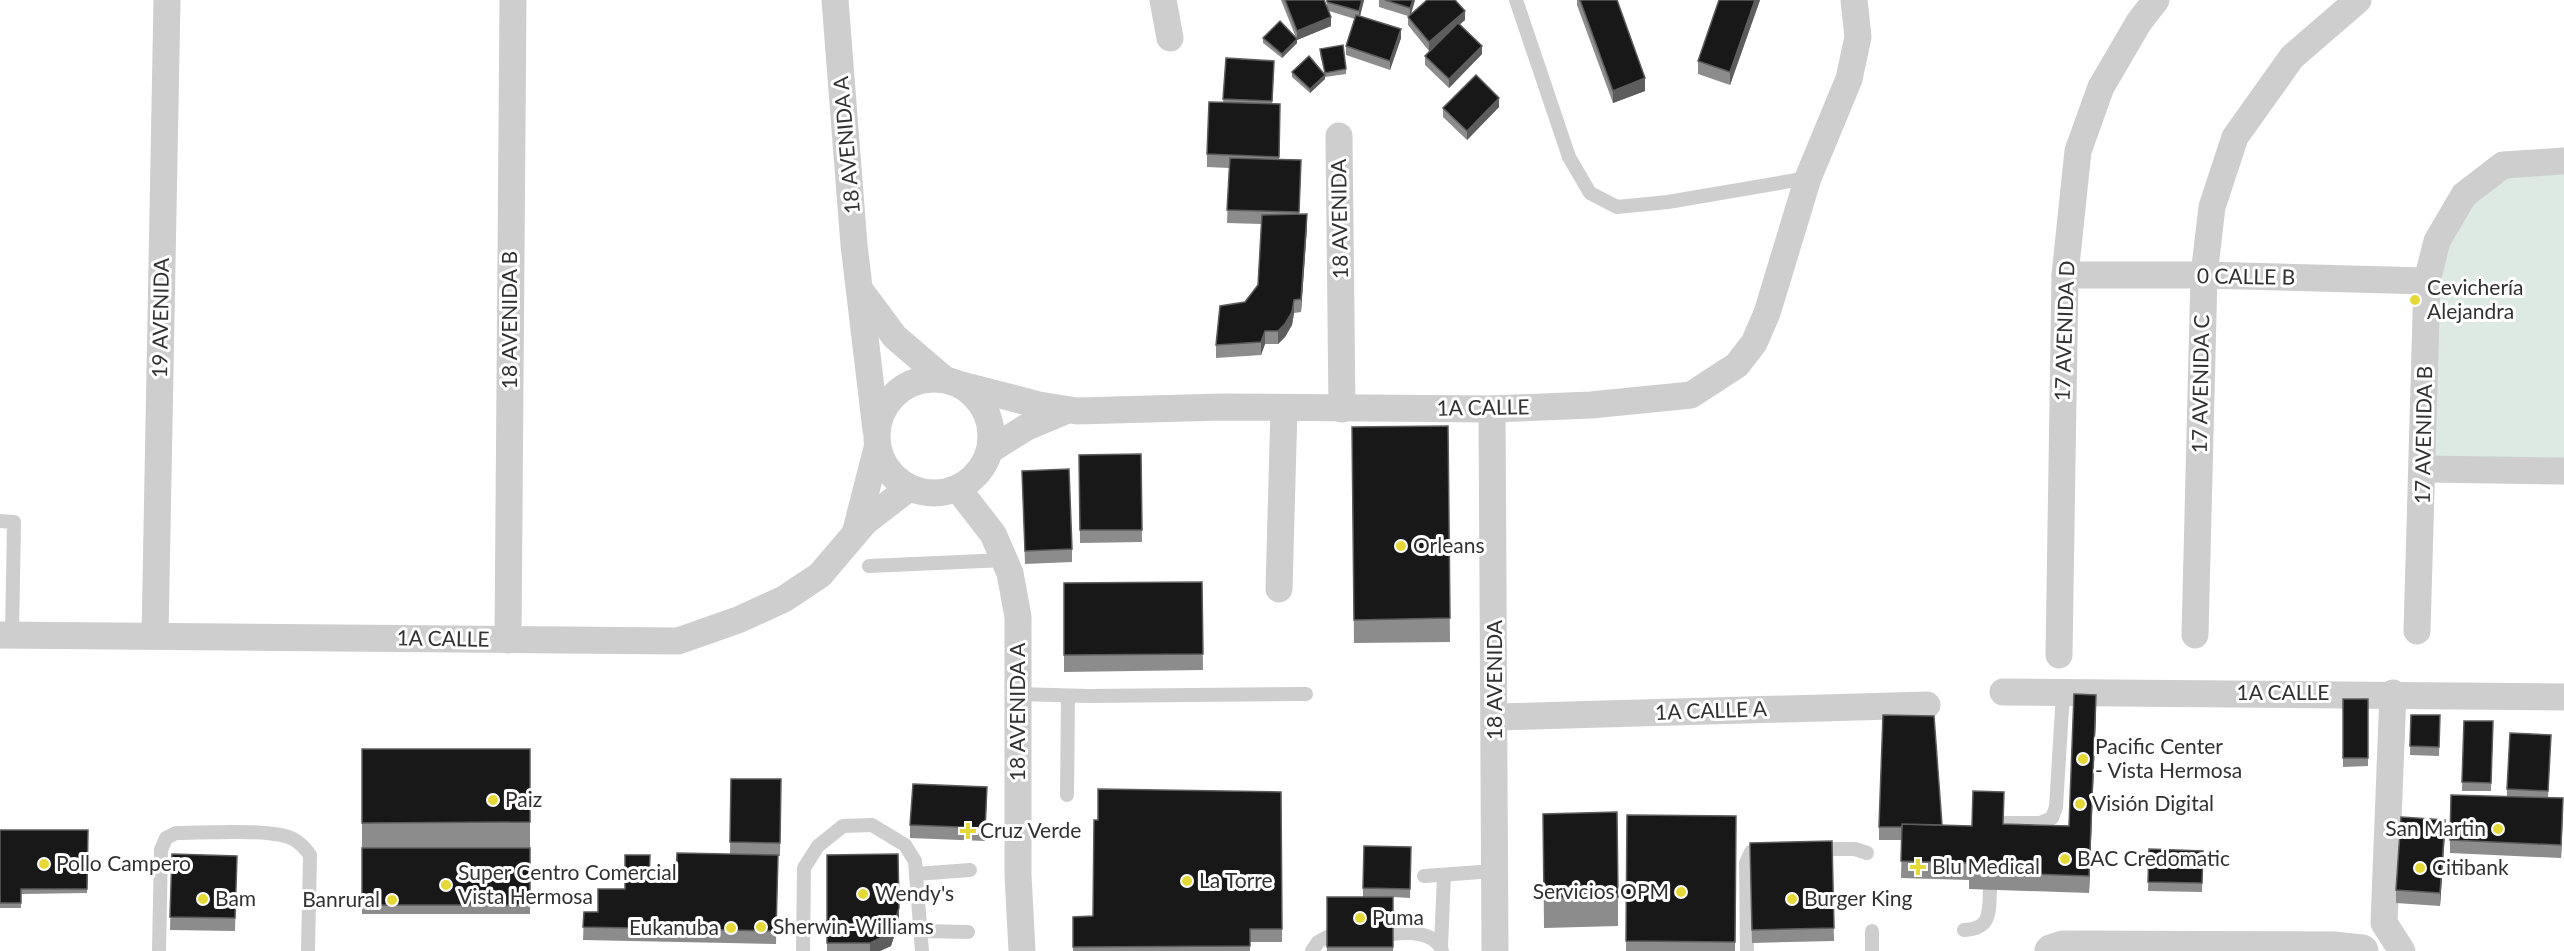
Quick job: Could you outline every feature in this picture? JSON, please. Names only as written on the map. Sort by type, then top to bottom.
[{"type":"street","name":"19 AVENIDA","points":[[155,636],[167,0]]},
{"type":"street","name":"18 AVENIDA B","points":[[508,640],[513,0]]},
{"type":"street","name":"18 AVENIDA A","points":[[835,0],[860,291],[877,439]]},
{"type":"street","points":[[1163,0],[1170,38]]},
{"type":"street","name":"1A CALLE","points":[[953,382],[1065,411],[1284,408],[1492,409],[1591,405],[1691,395],[1737,365],[1754,343],[1767,313],[1808,178],[1849,79],[1858,37],[1854,0]]},
{"type":"street","name":"17 AVENIDA D","points":[[2059,655],[2065,275],[2078,151],[2101,87],[2139,22],[2156,0]]},
{"type":"street","name":"17 AVENIDA C","points":[[2195,635],[2204,275],[2212,207],[2235,137],[2292,57],[2358,0]]},
{"type":"street","name":"18 AVENIDA","points":[[1339,136],[1341,409]]},
{"type":"street","name":"17 AVENIDA B","points":[[2417,631],[2424,469],[2427,281],[2437,241],[2464,195],[2503,165],[2564,161]]},
{"type":"street","name":"0 CALLE B","points":[[2065,275],[2204,275],[2427,281]]},
{"type":"street","points":[[860,291],[895,337],[953,382],[977,397],[987,413],[992,432],[990,450],[983,466],[972,479],[958,489],[942,494],[925,493],[909,488],[894,479],[883,465],[877,439],[881,412],[892,396],[907,385],[925,379],[953,382]]},
{"type":"street","points":[[1279,589],[1284,408]]},
{"type":"street","name":"18 AVENIDA","points":[[1492,409],[1495,951]]},
{"type":"street","name":"1A CALLE","points":[[990,450],[1027,427],[1065,411]]},
{"type":"street","name":"1A CALLE","points":[[854,537],[877,439]]},
{"type":"street","points":[[2424,469],[2564,471]]},
{"type":"street","name":"1A CALLE","points":[[6,635],[678,641],[738,620],[784,599],[820,575],[878,509],[909,488]]},
{"type":"street","name":"18 AVENIDA A","points":[[958,489],[993,534],[1010,573],[1018,617],[1018,875],[1022,951]]},
{"type":"street","name":"1A CALLE","points":[[2003,692],[2393,693],[2564,697]]},
{"type":"street","points":[[2393,693],[2384,922],[2402,951]]},
{"type":"street","name":"1A CALLE A","points":[[1495,717],[1927,705]]},
{"type":"street","points":[[2051,951],[2063,947],[2358,950],[2384,922]]},
{"type":"lane","points":[[1516,0],[1569,157],[1590,193],[1617,207],[1668,202],[1808,178]]},
{"type":"lane","points":[[0,521],[14,522],[6,635]]},
{"type":"lane","points":[[869,566],[1005,560]]},
{"type":"lane","points":[[2004,823],[2040,823],[2052,818],[2056,807],[2062,693]]},
{"type":"lane","points":[[1018,694],[1068,696],[1306,694]]},
{"type":"lane","points":[[1067,795],[1068,696]]},
{"type":"lane","points":[[803,951],[804,868],[818,846],[843,826],[872,825],[905,844],[915,861],[922,951]]},
{"type":"lane","points":[[159,951],[161,850],[166,838],[176,833],[260,833],[292,838],[310,855],[308,951]]},
{"type":"lane","points":[[1747,951],[1746,862],[1751,852],[1790,849],[1855,849],[1867,853]]},
{"type":"lane","points":[[916,874],[970,870]]},
{"type":"lane","points":[[1424,876],[1495,871]]},
{"type":"lane","points":[[1442,948],[1444,875]]},
{"type":"lane","points":[[1964,930],[1974,930],[1985,924],[1989,914],[1990,890]]},
{"type":"lane","points":[[921,931],[968,932]]},
{"type":"lane","points":[[1872,931],[1872,951]]},
{"type":"lane","points":[[1393,934],[1410,932],[1425,936],[1442,948]]},
{"type":"lane","points":[[1312,951],[1318,942],[1327,937]]},
{"type":"shaded area","points":[[2564,164],[2564,466],[2428,466],[2440,242],[2504,168]]},
{"type":"building","points":[[1285,0],[1324,0],[1331,17],[1297,31]]},
{"type":"building","points":[[1327,0],[1362,0],[1359,11],[1327,2]]},
{"type":"building","points":[[1385,0],[1413,0],[1410,8]]},
{"type":"building","points":[[1427,0],[1455,0],[1465,11],[1429,42],[1408,17]]},
{"type":"building","points":[[1580,0],[1617,0],[1645,78],[1613,91]]},
{"type":"building","points":[[1719,0],[1755,0],[1730,72],[1698,61]]},
{"type":"building","points":[[1356,15],[1401,29],[1390,61],[1346,46]]},
{"type":"building","points":[[1280,21],[1297,39],[1282,54],[1263,38]]},
{"type":"building","points":[[1458,23],[1482,46],[1449,79],[1425,56]]},
{"type":"building","points":[[1343,45],[1346,69],[1325,73],[1320,49]]},
{"type":"building","points":[[1309,56],[1325,75],[1310,89],[1292,72]]},
{"type":"building","points":[[1226,58],[1274,61],[1272,101],[1223,99]]},
{"type":"building","points":[[1476,75],[1499,98],[1467,131],[1443,108]]},
{"type":"building","points":[[1209,102],[1280,104],[1279,157],[1207,154]]},
{"type":"building","points":[[1230,158],[1301,160],[1299,212],[1227,210]]},
{"type":"building","points":[[1307,214],[1301,299],[1294,300],[1292,312],[1285,324],[1278,331],[1265,331],[1261,342],[1216,345],[1220,306],[1245,302],[1258,285],[1262,215]]},
{"type":"building","name":"Orleans","points":[[1448,426],[1450,618],[1354,620],[1352,427]]},
{"type":"building","points":[[1141,454],[1142,530],[1080,530],[1079,455]]},
{"type":"building","points":[[1069,469],[1072,549],[1025,551],[1022,471]]},
{"type":"building","points":[[1202,582],[1203,654],[1064,655],[1064,583]]},
{"type":"building","name":"Pacific Center - Vista Hermosa","points":[[2074,694],[2096,695],[2089,876],[1969,872],[1969,863],[1901,861],[1902,824],[1972,826],[1973,791],[2004,792],[2003,824],[2069,826]]},
{"type":"building","points":[[2343,699],[2368,699],[2368,758],[2343,758]]},
{"type":"building","points":[[1883,715],[1934,716],[1942,825],[1902,824],[1902,827],[1879,827]]},
{"type":"building","points":[[2411,715],[2440,715],[2439,747],[2410,746]]},
{"type":"building","points":[[2464,721],[2493,721],[2491,783],[2462,782]]},
{"type":"building","points":[[2510,733],[2551,735],[2548,791],[2507,789]]},
{"type":"building","points":[[362,749],[530,749],[530,822],[362,823]]},
{"type":"building","points":[[731,779],[781,779],[780,843],[730,842]]},
{"type":"building","points":[[913,784],[987,787],[985,828],[910,825]]},
{"type":"building","name":"La Torre","points":[[1098,789],[1281,792],[1282,929],[1250,929],[1250,946],[1073,947],[1073,917],[1093,916],[1094,820],[1098,820]]},
{"type":"building","points":[[2451,795],[2563,798],[2561,845],[2450,840]]},
{"type":"building","points":[[1617,812],[1618,897],[1544,898],[1543,814]]},
{"type":"building","name":"Servicios OPM","points":[[1627,815],[1736,816],[1735,942],[1626,941]]},
{"type":"building","name":"Citibank","points":[[2401,817],[2445,820],[2440,893],[2396,890]]},
{"type":"building","name":"Pollo Campero","points":[[0,830],[88,830],[87,889],[21,889],[21,903],[0,903]]},
{"type":"building","name":"Burger King","points":[[1832,841],[1834,928],[1752,930],[1750,843]]},
{"type":"building","points":[[1364,846],[1411,847],[1410,889],[1363,888]]},
{"type":"building","name":"Super Centro Comercial Vista Hermosa","points":[[362,848],[530,848],[530,905],[362,905]]},
{"type":"building","points":[[2149,849],[2203,851],[2202,883],[2148,882]]},
{"type":"building","points":[[677,853],[778,855],[776,931],[583,927],[584,912],[598,912],[598,889],[625,889],[625,855],[650,855],[649,882],[676,882]]},
{"type":"building","name":"Bam","points":[[172,854],[237,856],[235,918],[170,917]]},
{"type":"building","name":"Wendy's","points":[[898,854],[899,908],[891,933],[870,943],[827,943],[827,855]]},
{"type":"building","name":"Puma","points":[[1327,897],[1393,897],[1393,947],[1327,947]]},
{"type":"place","name":"Cevichería Alejandra","points":[[2415,300]]},
{"type":"place","name":"Orleans","points":[[1401,546]]},
{"type":"place","name":"Pacific Center - Vista Hermosa","points":[[2083,759]]},
{"type":"place","name":"Paiz","points":[[493,800]]},
{"type":"place","name":"Visión Digital","points":[[2080,804]]},
{"type":"place","name":"San Martin","points":[[2498,829]]},
{"type":"place","name":"Cruz Verde","points":[[968,831]]},
{"type":"place","name":"BAC Credomatic","points":[[2065,859]]},
{"type":"place","name":"Pollo Campero","points":[[44,864]]},
{"type":"place","name":"Blu Medical","points":[[1918,867]]},
{"type":"place","name":"Citibank","points":[[2420,868]]},
{"type":"place","name":"La Torre","points":[[1187,881]]},
{"type":"place","name":"Super Centro Comercial Vista Hermosa","points":[[446,885]]},
{"type":"place","name":"Servicios OPM","points":[[1681,892]]},
{"type":"place","name":"Wendy's","points":[[863,894]]},
{"type":"place","name":"Bam","points":[[203,899]]},
{"type":"place","name":"Burger King","points":[[1792,899]]},
{"type":"place","name":"Banrural","points":[[392,900]]},
{"type":"place","name":"Puma","points":[[1360,918]]},
{"type":"place","name":"Sherwin-Williams","points":[[761,927]]},
{"type":"place","name":"Eukanuba","points":[[731,928]]}]
